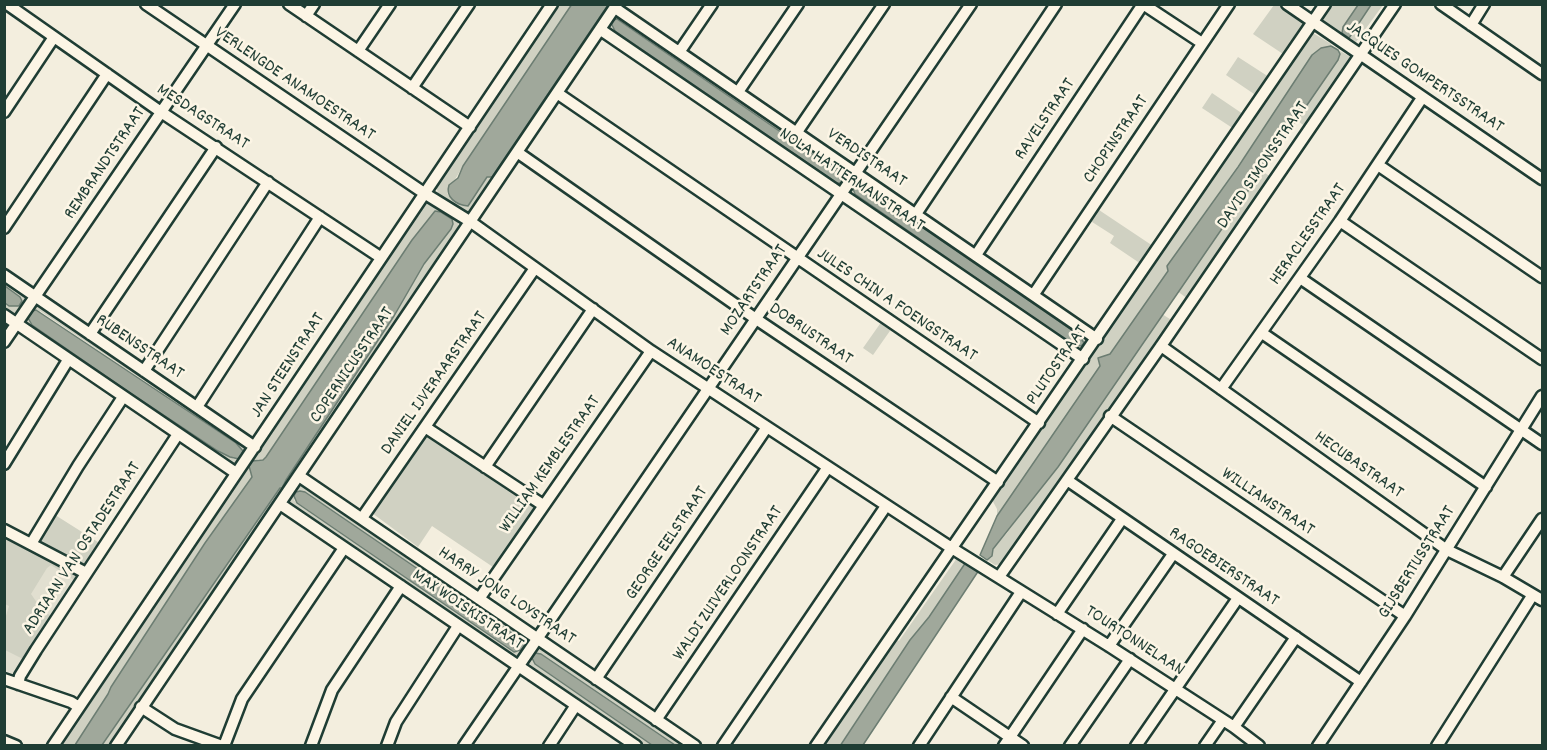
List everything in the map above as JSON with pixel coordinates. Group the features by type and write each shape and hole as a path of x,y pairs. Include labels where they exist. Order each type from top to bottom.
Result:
{"street":[{"name":"MESDAGSTRAAT","path":"7,4 161,112 380,257"},
{"name":"VERLENGDE ANAMOESTRAAT","path":"146,4 424,194"},
{"name":"REMBRANDTSTRAAT","path":"4,342 235,4"},
{"path":"289,4 470,127"},
{"path":"306,16 314,4"},
{"path":"358,51 390,4"},
{"path":"412,88 469,4"},
{"name":"JAN STEENSTRAAT","path":"53,746 552,4"},
{"path":"680,51 712,4"},
{"path":"738,92 798,4"},
{"path":"797,132 884,4"},
{"name":"MOZARTSTRAAT","path":"464,746 842,196 971,4"},
{"path":"916,214 1056,4"},
{"path":"1143,4 1202,43"},
{"name":"RAVELSTRAAT","path":"976,255 1143,4"},
{"name":"CHOPINSTRAAT","path":"1034,294 1229,4"},
{"name":"JACQUES GOMPERTSSTRAAT","path":"1287,4 1542,179"},
{"name":"PLUTOSTRAAT","path":"816,746 950,548 1317,25 1325,4"},
{"name":"DAVID SIMONSSTRAAT","path":"999,577 1161,346 1356,52 1395,4"},
{"path":"1441,4 1542,74"},
{"path":"1471,25 1484,4"},
{"name":"VERDISTRAAT","path":"616,6 1097,339"},
{"name":"COPERNICUSSTRAAT","path":"116,746 616,6"},
{"name":"NOLA HATTERMANSTRAAT","path":"601,30 1083,359"},
{"path":"4,112 54,37"},
{"path":"4,228 107,74"},
{"name":"JULES CHIN A FOENGSTRAAT","path":"557,93 1039,423"},
{"name":"HERACLESSTRAAT","path":"1221,389 1340,221 1422,98"},
{"path":"90,334 216,147"},
{"name":"DOBRUSTRAAT","path":"517,152 756,319 998,482"},
{"path":"1378,165 1542,277"},
{"path":"144,371 268,182"},
{"name":"ANAMOESTRAAT","path":"424,194 471,222 651,351 950,548 989,570"},
{"path":"197,407 320,217"},
{"path":"1340,221 1542,359"},
{"name":"DANIEL IJVERAARSTRAAT","path":"362,518 535,268"},
{"name":"RUBENSSTRAAT","path":"4,275 255,447"},
{"path":"1300,278 1542,444"},
{"path":"485,467 593,309"},
{"path":"4,315 236,473"},
{"path":"1262,333 1486,487"},
{"name":"HECUBASTRAAT","path":"1161,346 1447,550 1537,598"},
{"name":"WILLIAM KEMBLESTRAAT","path":"479,599 651,351"},
{"path":"4,464 68,360"},
{"name":"GIJSBERTUSSTRAAT","path":"1318,746 1405,616 1542,396"},
{"path":"31,544 123,397"},
{"name":"WILLIAMSTRAAT","path":"1110,416 1405,616"},
{"path":"425,427 543,505"},
{"name":"GEORGE EELSTRAAT","path":"596,679 767,428"},
{"name":"ADRIAAN VAN OSTADESTRAAT","path":"18,684 36,650 178,434"},
{"name":"WALDI ZUIVERLOONSTRAAT","path":"656,720 828,467"},
{"name":"HARRY JONG LOYSTRAAT","path":"299,476 695,746"},
{"name":"RAGOEBIERSTRAAT","path":"1067,480 1361,682"},
{"name":"MAX WOISKISTRAAT","path":"280,504 636,746"},
{"path":"723,746 886,506"},
{"path":"1057,614 1122,519"},
{"path":"1503,578 1542,519"},
{"path":"4,530 86,573"},
{"path":"141,707 175,729 223,746 242,699 344,548"},
{"path":"1109,646 1173,555"},
{"name":"TOURTONNELAAN","path":"989,570 1175,688 1259,746"},
{"path":"311,746 332,690 401,586"},
{"path":"919,746 1021,592"},
{"path":"1136,746 1238,598"},
{"path":"1437,746 1537,598"},
{"path":"387,746 396,722 458,626"},
{"path":"1007,741 1083,629"},
{"path":"1234,727 1296,637"},
{"path":"1070,746 1130,659"},
{"path":"4,679 71,702 79,707"},
{"path":"951,698 1007,741 1023,746"},
{"path":"549,746 576,705"},
{"path":"1205,746 1223,720"},
{"path":"4,741 16,746"}],"shaded area":[{"path":"572,4 608,5 492,177 487,177 468,206 459,204 450,197 449,185 458,178 463,166"},
{"path":"556,5 572,5 447,193 459,204 468,206 487,177 492,177 608,5 613,5 473,211 464,211 438,194 436,184"},
{"path":"1274,5 1279,5 1304,20 1306,24 1286,56 1253,34"},
{"path":"1330,5 1358,5 1343,27 1342,33 1324,22 1322,16"},
{"path":"1358,5 1371,5 1349,38 1342,33 1343,27"},
{"path":"1371,5 1383,5 1356,42 1349,38"},
{"path":"613,16 619,16 847,170 849,177 841,188 608,30","holes":["614,20 621,21 842,174 844,179 842,183 837,183 615,31 612,27"]},
{"path":"617,19 843,175 842,183 837,183 615,31 611,23"},
{"path":"1313,33 1331,46 1321,48 1167,266 1168,271 1110,354 1098,358 1101,366 997,516 997,509 991,498"},
{"path":"1331,46 1340,54 1338,60 1058,467 993,549 992,556 987,560 980,555 997,516 1100,366 1098,358 1110,354 1168,271 1167,266 1238,167 1312,55 1321,48"},
{"path":"1338,50 1351,57 1349,64 1305,126 1296,120 1338,60 1340,54"},
{"path":"1238,57 1269,77 1257,96 1226,75"},
{"path":"1212,93 1243,114 1234,129 1202,108"},
{"path":"1261,170 1272,178 1188,299 1177,291"},
{"path":"859,181 1088,339 1089,342 1081,352 851,195 852,188","holes":["859,185 1079,335 1084,343 1081,347 1073,345 853,192"]},
{"path":"856,186 862,186 1079,335 1084,343 1081,346 1073,345 855,194 853,189"},
{"path":"427,202 441,212 438,211 412,240 266,457 263,460 258,459 250,470 252,477 205,543 75,745 56,746 422,205"},
{"path":"1096,208 1153,246 1141,264 1110,243 1114,236 1089,220"},
{"path":"435,211 452,219 451,229 424,264 394,316 282,488 102,745 75,745 205,543 252,477 249,466 252,461 263,460 266,457 412,240"},
{"path":"452,219 458,222 459,229 112,745 102,746 280,488 283,488 285,480 394,316 424,264 451,229"},
{"path":"5,280 26,295 27,299 22,310 11,317 5,312 4,303 9,306 19,306 20,297 5,286"},
{"path":"5,286 20,297 22,301 19,306 9,306 5,303"},
{"path":"38,304 245,444 247,449 237,466 233,466 25,325 24,320 34,305","holes":["40,311 237,443 234,459 130,393 33,325"]},
{"path":"36,310 236,443 243,451 239,459 216,450 32,325 28,318 32,311"},
{"path":"1162,314 1173,321 1001,564 995,565 987,560 992,557 993,549 1007,533 1123,372"},
{"path":"882,321 892,328 873,355 863,348"},
{"path":"426,434 538,506 501,562 498,560 493,567 432,526 418,547 372,513"},
{"path":"301,483 528,638 529,645 519,658 513,658 289,504 289,500","holes":["300,491 305,492 522,640 519,652 514,652 294,500"]},
{"path":"300,491 305,492 522,640 525,645 521,650 514,652 297,503 294,496"},
{"path":"52,513 101,544 86,565 82,566 38,544 38,538"},
{"path":"4,534 78,577 16,679 5,675"},
{"path":"5,534 77,573 78,577 55,615 52,614 74,580 51,565 47,568 31,594 42,610 53,617 25,660 5,650 5,619 9,606 5,604"},
{"path":"957,558 966,562 929,617 910,640 840,745 821,746 893,638 899,641"},
{"path":"966,562 979,570 863,745 840,746 910,640 929,617"},
{"path":"543,648 688,745 675,745 538,653 535,664 652,745 643,745 532,669 529,663 530,656 536,649"},
{"path":"535,653 541,654 675,745 652,745 535,664 532,658"}]}
